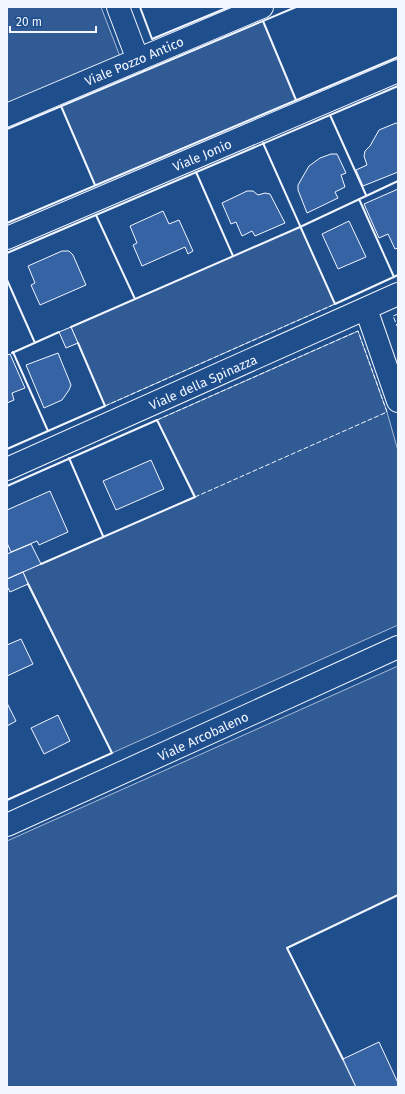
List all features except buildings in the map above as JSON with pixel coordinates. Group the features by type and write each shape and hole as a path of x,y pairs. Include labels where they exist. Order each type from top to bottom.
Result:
{"street":[{"path":"118,7 138,60"},
{"name":"Viale Pozzo Antico","path":"7,115 262,7"},
{"name":"Viale Jonio","path":"7,238 398,71"},
{"name":"Viale della Spinazza","path":"7,469 398,294"},
{"path":"366,309 398,401"},
{"name":"Viale Arcobaleno","path":"7,825 398,647"}],"shaded area":[{"path":"7,7 101,7 121,59 7,106"},
{"path":"263,21 296,100 95,185 61,106"},
{"path":"300,227 335,304 105,406 71,327"},
{"path":"358,331 387,412 398,451 398,625 112,753 23,572 194,497 157,420"},
{"path":"398,666 398,895 287,948 356,1087 7,1087 7,841"}],"fence":[{"path":"105,406 335,304"},
{"path":"398,314 393,316 398,328"},
{"path":"157,420 358,331 387,412 195,497"}],"wall":[{"path":"140,7 152,39 229,7"},
{"path":"7,129 296,7"},
{"path":"263,21 296,100"},
{"path":"7,223 398,57"},
{"path":"7,253 398,86"},
{"path":"61,106 95,185"},
{"path":"330,115 366,195"},
{"path":"263,143 335,304 398,275"},
{"path":"196,172 233,256"},
{"path":"71,327 300,227 398,181"},
{"path":"359,199 394,277"},
{"path":"96,215 135,299"},
{"path":"7,280 35,343"},
{"path":"12,353 59,332"},
{"path":"7,449 105,406 78,343"},
{"path":"13,352 48,431"},
{"path":"7,486 157,420 195,497 41,564"},
{"path":"69,458 103,536"},
{"path":"7,800 112,753 28,584"},
{"path":"343,1059 287,948 398,895"}]}
